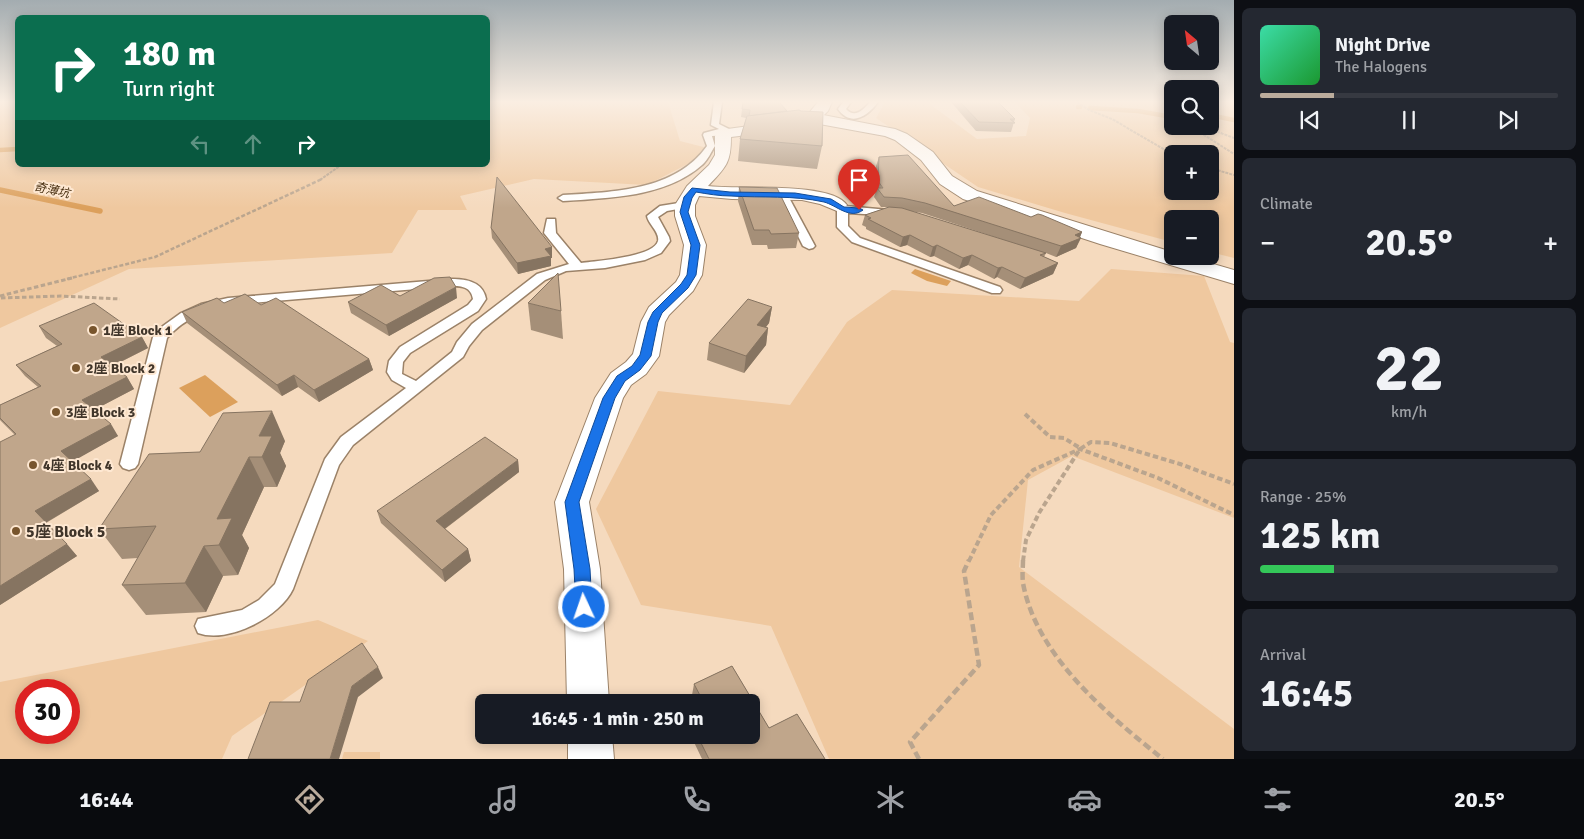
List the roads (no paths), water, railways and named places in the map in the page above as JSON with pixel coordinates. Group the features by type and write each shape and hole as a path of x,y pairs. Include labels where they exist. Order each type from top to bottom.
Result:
{"street":[{"path":"588,694 582,569 572,502 609,398 621,378 636,368 646,356 653,322 658,312 685,286 691,275 695,245 685,216 690,197 716,168 723,155 724,137"},
{"path":"900,137 927,156 941,176 952,184 982,199 1107,240 1234,277"},
{"path":"690,197 730,194 782,194 816,198 840,207"},
{"path":"590,744 591,759"}],"lane":[{"path":"563,198 625,193 676,177 704,159 709,153 712,146 708,137"},
{"path":"782,194 809,246"},
{"path":"206,626 231,624 247,619 261,611 274,600 290,577 331,463 338,452 360,430 417,388 458,354 462,344 477,327 541,277 558,270 619,262 657,251 665,236 654,223 652,216 664,208 690,197"},
{"path":"907,215 840,207 843,227 856,240 996,290"},
{"path":"551,221 550,233 577,266"},
{"path":"129,464 160,337 165,330 183,316 216,304 238,300 446,283 461,283 473,287 478,290 480,299 473,308 405,350 396,360 394,372 397,377 417,388"},
{"path":"600,744 608,759"}],"waterway":[{"path":"0,150 15,149"},
{"name":"奇薄坑","path":"0,190 100,211"}],"place":[{"name":"1座 Block 1","path":"93,330"},
{"name":"2座 Block 2","path":"76,368"},
{"name":"3座 Block 3","path":"56,412"},
{"name":"4座 Block 4","path":"33,465"},
{"name":"5座 Block 5","path":"16,531"}]}
